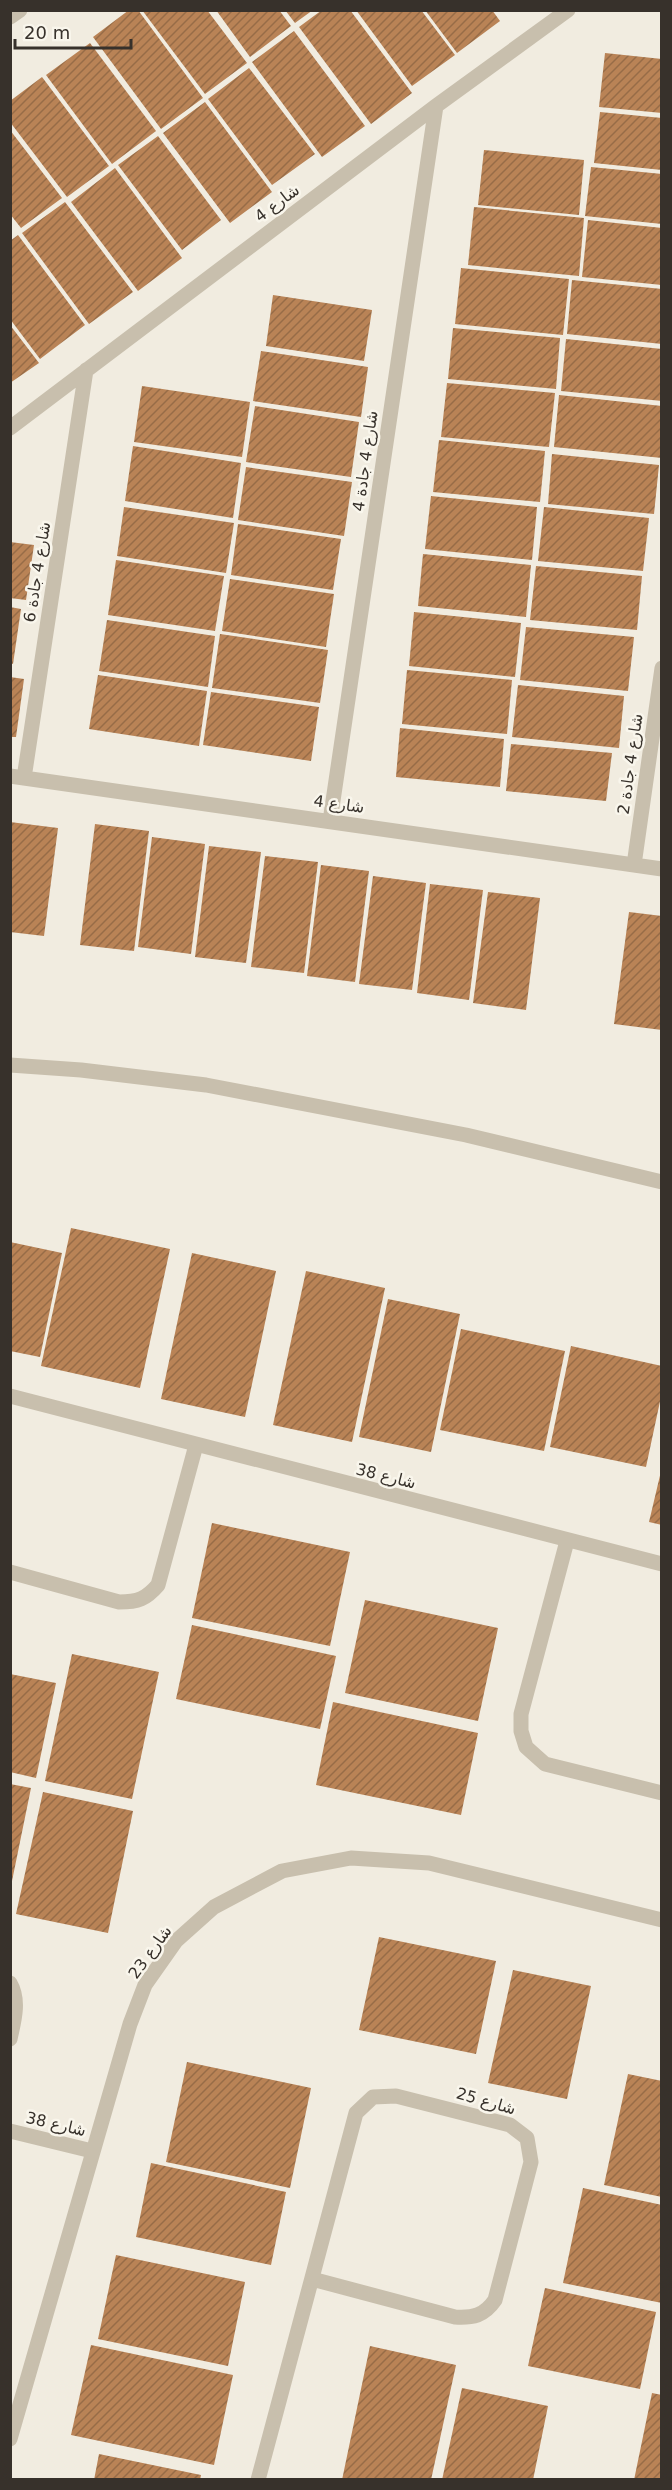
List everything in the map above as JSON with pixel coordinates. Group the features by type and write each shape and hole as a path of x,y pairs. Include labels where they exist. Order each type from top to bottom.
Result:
{"street":[{"path":"10,17 20,10"},
{"name":"شارع 4","path":"10,428 436,106 568,10"},
{"name":"شارع 4 جادة 4","path":"330,821 436,106"},
{"name":"شارع 4 جادة 6","path":"17,777 86,370"},
{"name":"شارع 4 جادة 2","path":"634,865 662,668"},
{"name":"شارع 4","path":"17,777 662,869"},
{"path":"10,1065 81,1070 206,1085 466,1135 662,1182"},
{"name":"شارع 38","path":"10,1396 662,1564"},
{"path":"10,1572 119,1602 136,1602 149,1596 158,1585 196,1445"},
{"path":"567,1541 521,1714 521,1731 526,1747 545,1764 662,1792"},
{"name":"شارع 23","path":"10,2439 15,2404 130,2024 145,1985 176,1941 214,1906 282,1871 351,1858 429,1863 662,1920"},
{"path":"10,1983 14,1990 16,2013 10,2039"},
{"name":"شارع 25","path":"258,2480 356,2113 373,2097 396,2096 510,2125 527,2138 531,2162 495,2300 489,2309 479,2316 454,2317 312,2279"},
{"name":"شارع 38","path":"10,2131 92,2151"}],"building":[{"path":"129,10 138,10 203,98 161,129 93,37"},
{"path":"142,10 207,10 247,63 205,94"},
{"path":"216,10 279,10 291,26 250,57"},
{"path":"285,10 313,10 295,23"},
{"path":"322,10 350,10 412,93 371,124 299,27"},
{"path":"356,10 421,10 455,55 412,86"},
{"path":"425,10 492,10 500,21 457,53"},
{"path":"294,31 365,126 322,157 252,62"},
{"path":"90,43 156,131 112,164 46,75"},
{"path":"605,53 662,59 662,113 599,107"},
{"path":"249,68 315,154 272,185 208,99"},
{"path":"42,77 109,166 67,197 10,122 10,101"},
{"path":"205,102 272,192 230,223 163,133"},
{"path":"600,112 662,118 662,170 594,163"},
{"path":"10,130 62,198 21,228 10,214"},
{"path":"158,136 221,220 182,250 118,165"},
{"path":"484,150 584,160 579,215 478,205"},
{"path":"591,167 662,174 662,224 585,216"},
{"path":"115,168 182,258 138,291 71,202"},
{"path":"65,202 133,292 89,324 22,233"},
{"path":"474,207 584,218 579,276 468,265"},
{"path":"588,220 662,228 662,285 582,277"},
{"path":"18,235 85,325 40,359 10,319 10,241"},
{"path":"461,268 569,279 563,335 455,324"},
{"path":"572,280 662,289 662,344 567,334"},
{"path":"273,295 372,310 364,361 266,346"},
{"path":"10,325 39,363 10,383"},
{"path":"453,328 560,338 556,389 448,379"},
{"path":"566,339 662,349 662,401 561,391"},
{"path":"261,351 368,367 361,417 253,401"},
{"path":"447,383 555,393 549,447 441,437"},
{"path":"142,386 250,402 242,457 134,442"},
{"path":"559,395 662,406 662,458 554,447"},
{"path":"255,406 359,422 351,477 246,462"},
{"path":"439,440 545,451 540,502 433,492"},
{"path":"133,446 241,463 233,518 125,501"},
{"path":"552,454 659,465 654,514 548,504"},
{"path":"246,467 352,482 344,536 238,520"},
{"path":"431,496 537,507 532,560 425,549"},
{"path":"124,507 234,523 226,573 117,556"},
{"path":"544,507 649,518 643,571 538,561"},
{"path":"238,524 341,539 333,590 231,575"},
{"path":"10,542 34,545 26,600 10,598"},
{"path":"423,554 531,565 526,617 418,606"},
{"path":"116,560 224,576 215,631 108,615"},
{"path":"536,566 642,576 637,630 530,620"},
{"path":"230,579 334,594 326,647 222,631"},
{"path":"10,607 21,609 13,664 10,663"},
{"path":"414,612 521,623 515,677 409,666"},
{"path":"107,620 215,636 208,687 99,671"},
{"path":"526,627 634,637 628,691 520,680"},
{"path":"220,634 328,650 320,703 212,688"},
{"path":"407,670 512,680 507,734 402,724"},
{"path":"98,675 207,691 199,746 89,729"},
{"path":"10,677 24,679 16,737 10,737"},
{"path":"518,685 624,696 619,748 512,737"},
{"path":"211,692 319,707 311,761 203,745"},
{"path":"400,728 504,739 500,787 396,777"},
{"path":"511,744 612,753 606,801 506,791"},
{"path":"10,822 58,828 44,936 10,932"},
{"path":"95,824 149,831 134,951 80,945"},
{"path":"152,837 205,844 191,954 138,947"},
{"path":"209,846 261,852 246,963 195,957"},
{"path":"265,856 318,862 304,973 251,967"},
{"path":"321,865 369,871 355,982 307,976"},
{"path":"373,876 426,883 412,990 359,984"},
{"path":"430,884 483,890 469,1000 417,993"},
{"path":"488,892 540,898 526,1010 473,1003"},
{"path":"629,912 662,916 662,1030 614,1024"},
{"path":"71,1228 170,1249 140,1388 41,1366"},
{"path":"10,1242 62,1253 40,1357 10,1351"},
{"path":"192,1253 276,1271 245,1417 161,1399"},
{"path":"306,1271 385,1288 352,1442 273,1425"},
{"path":"388,1299 460,1314 431,1452 359,1437"},
{"path":"461,1329 565,1351 544,1451 440,1430"},
{"path":"571,1346 662,1366 662,1392 646,1467 550,1447"},
{"path":"662,1467 662,1525 649,1522"},
{"path":"212,1523 350,1552 330,1646 192,1618"},
{"path":"365,1600 498,1628 478,1721 345,1693"},
{"path":"192,1625 336,1656 320,1729 176,1699"},
{"path":"72,1654 159,1672 132,1799 45,1781"},
{"path":"10,1674 56,1683 36,1778 10,1772"},
{"path":"333,1702 478,1733 461,1815 316,1785"},
{"path":"10,1784 31,1788 12,1881 10,1881"},
{"path":"43,1792 133,1811 108,1933 16,1914"},
{"path":"379,1937 496,1961 476,2054 359,2030"},
{"path":"513,1970 591,1986 567,2099 488,2083"},
{"path":"187,2062 311,2088 290,2188 166,2162"},
{"path":"628,2074 662,2081 662,2197 604,2185"},
{"path":"151,2163 286,2192 271,2265 136,2237"},
{"path":"583,2188 662,2205 662,2303 563,2283"},
{"path":"116,2255 245,2282 228,2366 98,2339"},
{"path":"545,2288 656,2312 640,2389 528,2366"},
{"path":"91,2345 233,2375 214,2465 71,2435"},
{"path":"370,2346 456,2365 431,2480 342,2480"},
{"path":"462,2388 548,2406 533,2480 442,2480"},
{"path":"652,2393 662,2395 662,2480 634,2480"},
{"path":"99,2454 201,2475 200,2480 94,2480"}]}
